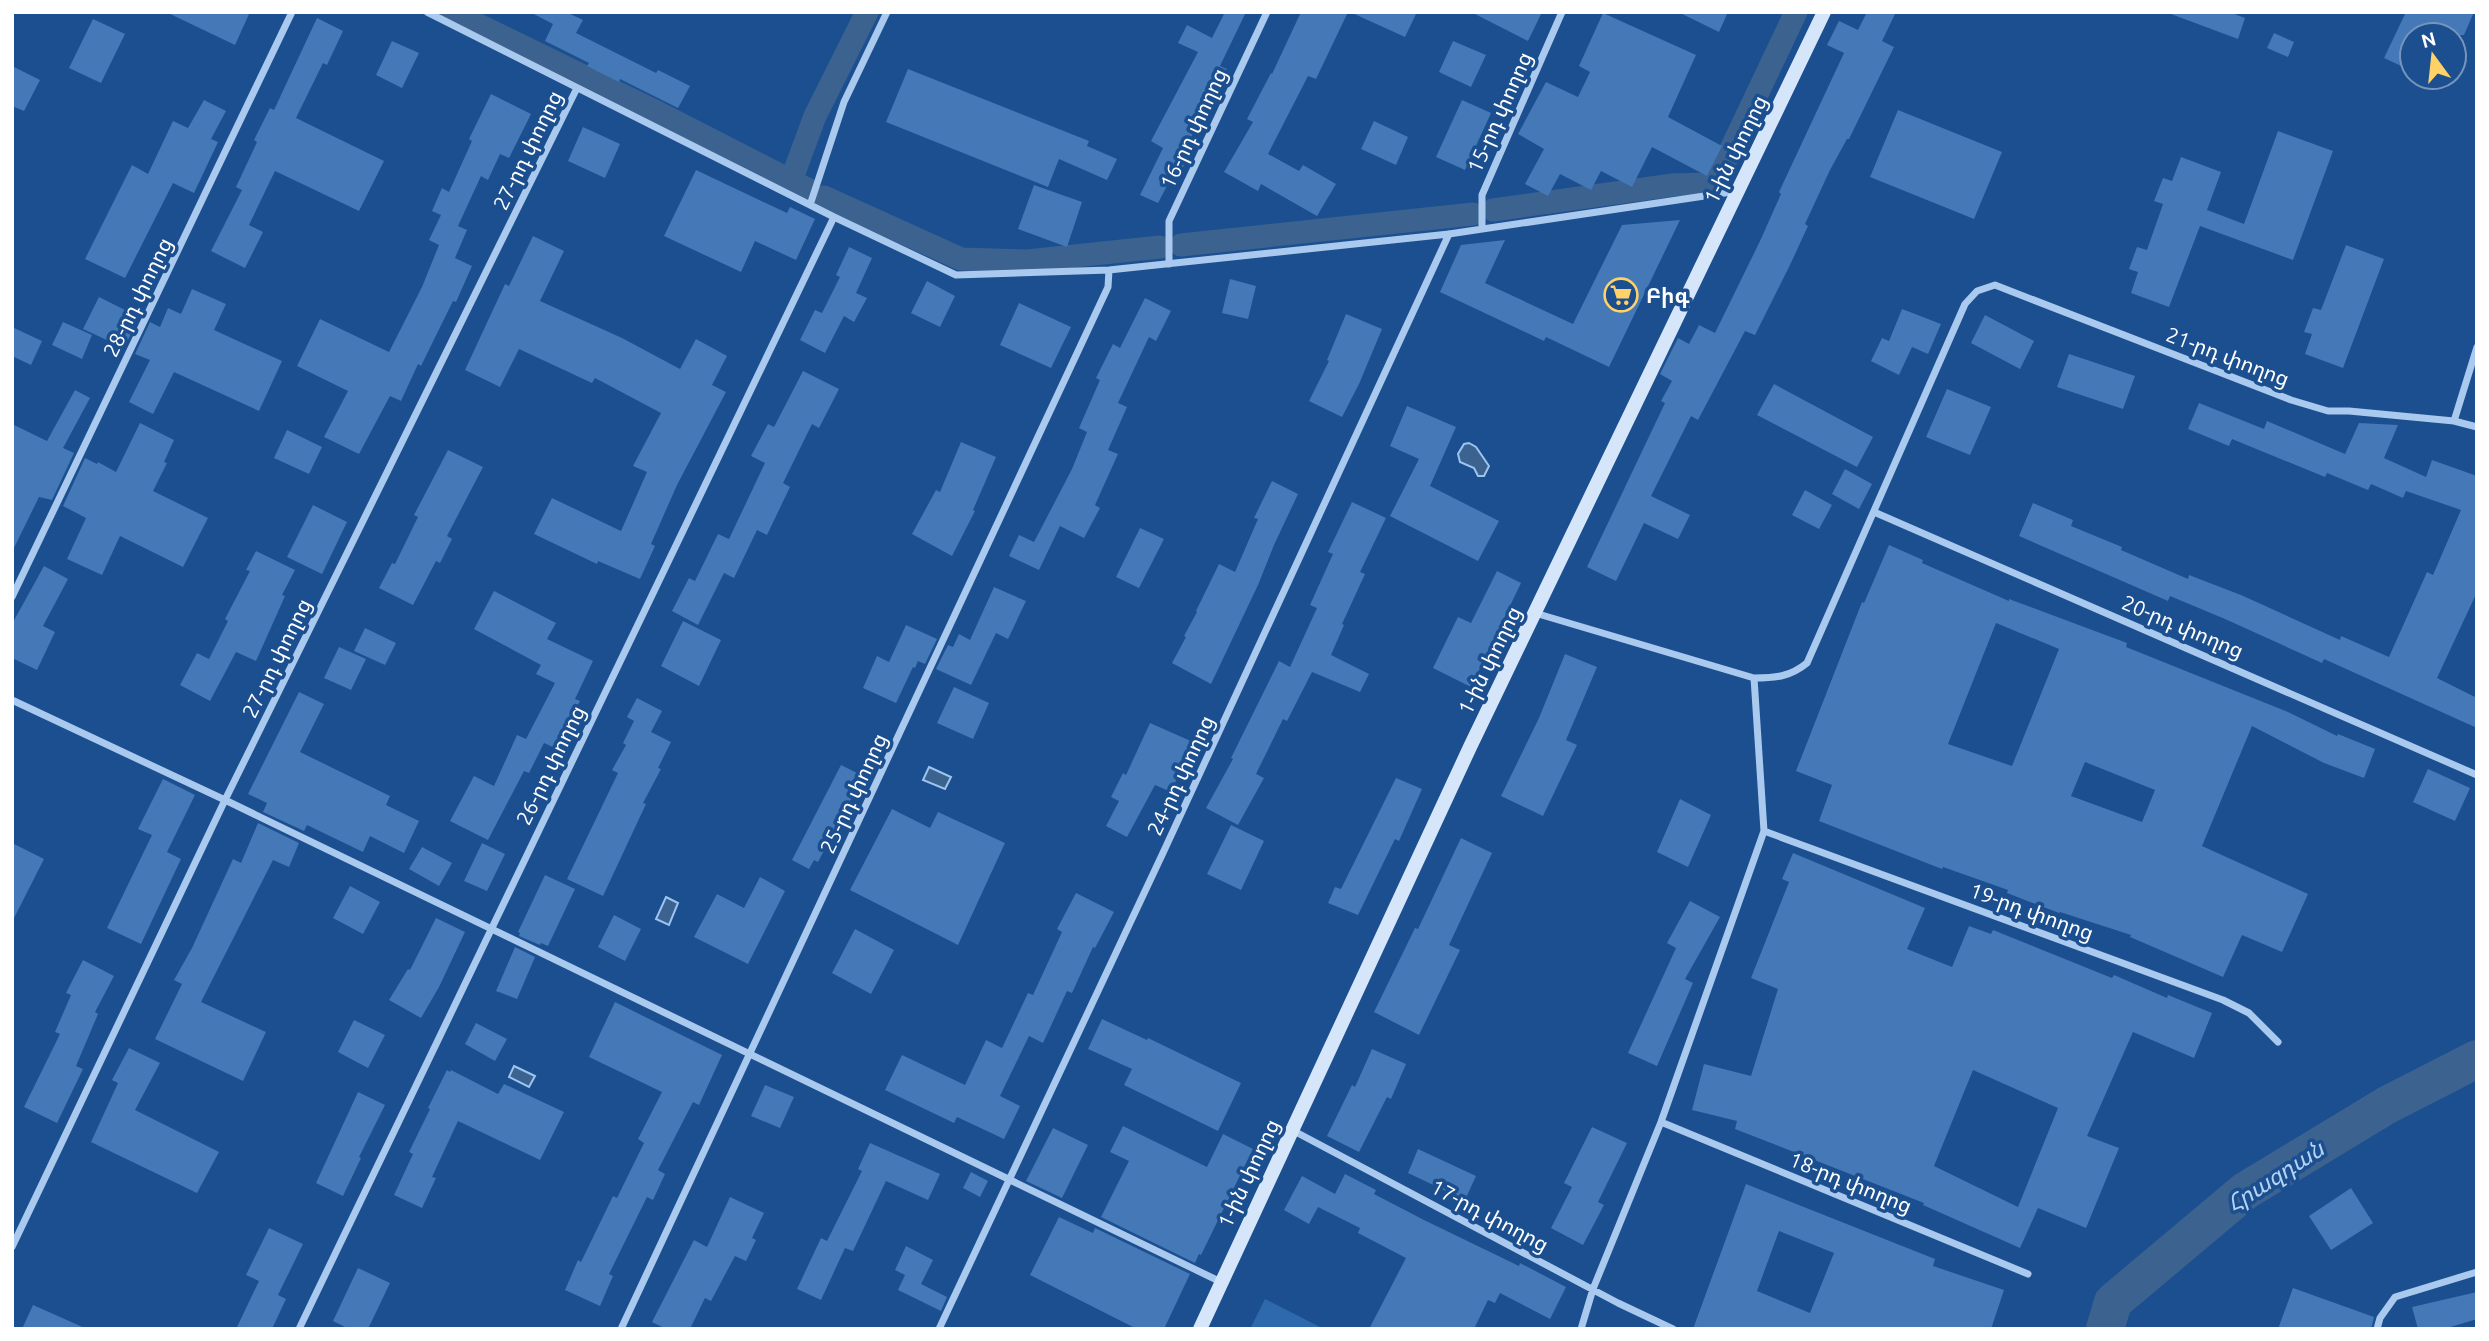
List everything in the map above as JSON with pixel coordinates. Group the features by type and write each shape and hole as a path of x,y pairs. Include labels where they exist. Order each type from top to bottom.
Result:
{"main road":[{"name":"1-ին փողոց","path":"1200,1329 1535,613 1824,12"}],"street":[{"name":"28-րդ փողոց","path":"12,597 292,12"},
{"path":"427,12 834,217 956,275 1109,270 1449,234 1738,191"},
{"path":"810,205 844,102 887,12"},
{"name":"16-րդ փողոց","path":"1169,264 1169,221 1267,12"},
{"name":"15-րդ փողոց","path":"1482,229 1482,195 1562,12"},
{"name":"27-րդ փողոց","path":"12,1247 225,800 578,88"},
{"name":"26-րդ փողոց","path":"299,1329 834,217"},
{"name":"24-րդ փողոց","path":"939,1329 1449,234"},
{"name":"25-րդ փողոց","path":"621,1329 1108,287 1109,270"},
{"name":"21-րդ փողոց","path":"1874,512 1965,304 1977,291 1995,285 2278,395 2328,411 2454,421 2477,427"},
{"path":"2454,421 2477,347"},
{"path":"1535,613 1754,678 1781,677 1795,673 1807,663 1874,512"},
{"name":"20-րդ փողոց","path":"1874,512 2477,775"},
{"path":"1581,1329 1593,1289 1661,1122 1764,831 1754,678"},
{"path":"12,700 225,800 1221,1282"},
{"name":"19-րդ փողոց","path":"1764,831 2223,1000 2249,1013 2278,1042"},
{"name":"18-րդ փողոց","path":"1661,1122 2028,1274"},
{"name":"17-րդ փողոց","path":"1291,1130 1673,1329"},
{"path":"2377,1329 2380,1318 2395,1297 2477,1272"}],"shaded area":[{"path":"1469,443 1476,447 1489,466 1484,476 1478,476 1474,468 1460,462 1458,454 1464,444"},
{"path":"929,767 951,777 945,789 923,780"},
{"path":"666,897 678,903 669,925 656,919"},
{"path":"514,1066 535,1076 529,1087 509,1077"},
{"path":"1265,1299 1324,1329 1250,1329"}],"building":[{"path":"166,12 250,12 235,45"},
{"path":"530,12 566,12 583,20 576,33 656,73 658,70 690,86 678,108 587,66 589,63 545,41 553,24"},
{"path":"1225,12 1246,12 1220,66 1227,69 1178,162 1184,165 1174,187 1168,184 1158,203 1140,195 1163,148 1151,141 1198,52 1178,43 1187,25 1212,38"},
{"path":"1301,12 1348,12 1316,79 1308,76 1268,154 1299,171 1303,165 1336,184 1317,216 1261,184 1258,191 1224,172 1253,122 1247,119"},
{"path":"1350,12 1417,12 1405,37"},
{"path":"1471,12 1542,12 1528,41"},
{"path":"1678,12 1728,12 1719,32"},
{"path":"1867,12 1896,12 1882,41 1894,47 1849,139 1830,170 1805,224 1808,226 1755,335 1745,331 1698,420 1691,416 1651,496 1690,515 1678,539 1644,523 1616,581 1587,567 1665,403 1661,401 1672,381 1660,374 1678,338 1689,344 1699,325 1715,333 1760,241 1781,194 1779,192 1844,53 1827,45 1839,21 1858,30"},
{"path":"2171,12 2229,12 2245,18 2238,39"},
{"path":"2406,12 2474,12 2468,26 2468,21 2402,21"},
{"path":"1603,13 1696,55 1668,117 1722,146 1707,176 1652,147 1632,187 1601,171 1591,190 1560,174 1548,196 1525,184 1544,149 1518,134 1546,82 1578,97 1590,72 1579,66"},
{"path":"317,18 343,31 327,65 323,63 296,118 384,161 359,211 275,171 249,225 263,232 245,268 211,251 242,190 236,187 257,142 254,140 270,108 274,110"},
{"path":"93,19 125,34 101,83 69,68"},
{"path":"2398,29 2398,64 2384,58"},
{"path":"2274,33 2294,42 2288,57 2267,48"},
{"path":"392,41 419,53 402,88 376,75"},
{"path":"1453,41 1486,55 1471,87 1439,72"},
{"path":"12,66 40,80 24,111 12,106"},
{"path":"908,69 1089,141 1087,146 1117,159 1107,180 1059,159 1048,187 886,122"},
{"path":"491,94 531,114 509,158 500,154 488,180 481,176 458,226 467,230 455,258 472,266 456,302 453,301 421,366 418,364 401,401 390,396 359,454 324,437 348,391 297,366 320,319 389,352 422,287 439,245 429,240 441,215 432,211 442,188 449,192 472,141 469,139"},
{"path":"204,100 226,111 211,139 218,142 194,193 173,183 125,278 85,259 132,165 148,174 173,121 188,128"},
{"path":"1462,100 1491,113 1465,170 1436,157"},
{"path":"1898,110 2002,152 1974,219 1870,177"},
{"path":"1374,121 1408,137 1396,165 1361,149"},
{"path":"583,127 620,144 605,178 568,161"},
{"path":"2278,131 2333,151 2293,260 2200,226 2169,307 2131,293 2138,272 2129,269 2137,247 2147,250 2163,204 2154,201 2163,178 2172,181 2181,157 2221,172 2207,210 2244,224"},
{"path":"696,170 787,213 790,207 815,219 796,260 755,241 741,272 664,236"},
{"path":"1034,185 1082,202 1067,247 1018,229"},
{"path":"1680,220 1609,367 1546,337 1544,341 1440,292 1461,245 1505,240 1485,283 1573,324 1622,225"},
{"path":"533,236 564,251 540,301 622,338 680,369 696,339 727,356 712,385 726,392 677,485 651,544 655,546 640,579 598,561 597,564 534,534 552,498 621,531 647,472 633,466 661,413 595,378 592,383 519,349 500,387 465,370 505,284 509,286"},
{"path":"2346,245 2384,259 2343,368 2305,354 2312,334 2304,332 2313,308 2321,310"},
{"path":"849,247 872,258 856,293 867,298 854,322 844,316 825,353 800,340 815,310 822,313 840,277 836,275"},
{"path":"1230,279 1256,286 1248,319 1222,313"},
{"path":"927,281 955,296 940,327 911,313"},
{"path":"192,289 226,304 214,330 282,361 259,411 174,372 153,414 129,402 150,360 135,354 150,322 160,327 168,308 181,314"},
{"path":"99,297 139,317 124,348 83,329"},
{"path":"1145,298 1171,311 1156,341 1149,337 1118,403 1127,407 1108,450 1118,454 1095,505 1100,508 1084,538 1060,526 1039,570 1009,556 1019,535 1034,542 1072,469 1087,432 1079,428 1100,380 1096,378 1113,344 1120,348"},
{"path":"1019,303 1071,327 1051,368 1000,345"},
{"path":"1902,309 1941,324 1928,354 1912,347 1899,375 1871,361 1882,338 1889,341"},
{"path":"1346,314 1382,329 1342,417 1309,401 1329,361 1327,360"},
{"path":"1985,315 2034,341 2020,369 1971,343"},
{"path":"63,322 92,335 82,359 52,345"},
{"path":"12,327 42,341 31,365 12,356"},
{"path":"2069,354 2135,376 2123,409 2057,387"},
{"path":"803,371 839,389 819,428 812,424 783,483 790,487 767,535 757,530 734,578 724,573 698,625 672,611 689,578 695,581 718,534 729,539 765,463 751,456 768,424 774,427"},
{"path":"1774,384 1873,437 1857,467 1757,415"},
{"path":"1947,389 1991,407 1970,455 1926,437"},
{"path":"75,390 90,398 63,448 74,453 52,500 39,497 12,552 12,424 47,441"},
{"path":"2199,403 2264,429 2267,421 2345,454 2359,423 2398,425 2384,458 2426,477 2432,460 2477,476 2477,592 2437,678 2477,698 2477,728 2324,659 2322,663 2170,596 2168,601 2019,536 2033,503 2073,520 2071,526 2188,579 2189,575 2241,595 2340,640 2341,636 2389,657 2427,572 2433,575 2461,510 2406,491 2403,498 2371,484 2368,490 2327,473 2325,477 2232,439 2229,446 2188,429"},
{"path":"1407,406 1456,427 1430,486 1499,521 1478,561 1390,516 1419,459 1390,446"},
{"path":"140,423 174,440 164,462 167,463 153,491 208,518 183,567 120,536 102,575 67,559 86,518 63,506 85,458 116,472"},
{"path":"287,430 322,447 309,474 274,458"},
{"path":"961,442 996,457 973,510 975,511 952,556 912,534 936,490 940,492"},
{"path":"448,450 483,467 447,536 452,539 440,563 436,561 413,605 379,588 392,563 395,564 418,517 414,515"},
{"path":"1845,469 1872,484 1859,509 1832,494"},
{"path":"1272,481 1298,494 1211,684 1172,663 1219,564 1235,572 1258,519 1254,518"},
{"path":"1805,490 1832,505 1819,529 1792,515"},
{"path":"1352,502 1386,518 1360,572 1365,574 1331,655 1369,674 1360,692 1312,672 1287,721 1283,719 1256,774 1264,778 1238,825 1206,808 1233,759 1231,758 1279,661 1290,667 1317,608 1310,605 1333,554 1328,552"},
{"path":"313,505 347,522 322,574 287,557"},
{"path":"1140,528 1164,539 1139,588 1116,577"},
{"path":"1889,545 1923,560 1922,563 2009,601 2127,643 2126,647 2288,712 2337,736 2338,734 2375,749 2364,778 2324,763 2252,726 2202,846 2308,894 2282,952 2242,935 2223,977 2130,937 2131,935 2059,913 2007,893 2008,890 1943,867 1942,869 1819,821 1832,785 1796,771 1862,602 1864,603","holes":["1996,623 2059,649 2012,766 1948,744","2085,762 2155,790 2142,822 2071,796"]},
{"path":"256,551 295,570 282,595 285,596 256,661 236,652 210,701 180,685 197,653 209,659 228,621 225,619 250,571 246,570"},
{"path":"44,566 68,579 43,626 55,632 37,670 12,658 12,624"},
{"path":"1497,571 1521,583 1471,687 1433,668 1458,617 1471,623"},
{"path":"994,587 1026,601 1008,639 996,633 971,685 936,669 948,645 953,647 959,634 970,640"},
{"path":"494,591 556,623 547,639 593,661 575,699 580,701 555,748 544,743 529,773 524,771 488,840 450,821 474,776 494,786 517,735 526,739 555,683 536,674 541,665 474,629"},
{"path":"683,621 721,640 699,686 661,666"},
{"path":"906,625 937,639 925,664 918,661 915,668 913,667 896,703 863,688 877,656 889,662"},
{"path":"365,628 396,643 385,665 354,651"},
{"path":"339,647 366,659 351,690 324,678"},
{"path":"1565,654 1597,667 1566,740 1577,745 1543,816 1501,796 1539,718"},
{"path":"954,687 989,703 973,739 937,723"},
{"path":"299,692 324,704 300,752 390,796 386,805 419,821 404,853 370,836 363,852 307,825 304,831 263,812 267,803 248,794"},
{"path":"637,698 662,711 651,732 671,742 658,768 661,769 643,803 646,804 603,896 567,879 618,773 612,770 626,745 623,743 634,721 627,717"},
{"path":"1150,723 1193,742 1171,792 1155,785 1127,837 1106,826 1119,801 1111,797 1123,773 1126,775"},
{"path":"841,765 863,776 818,862 814,860 809,869 792,860"},
{"path":"2428,769 2470,788 2455,821 2413,802"},
{"path":"1396,778 1422,789 1399,841 1395,839 1358,915 1328,903 1335,887 1341,889"},
{"path":"163,779 195,795 167,852 181,859 141,944 107,928 152,835 138,829"},
{"path":"1680,799 1711,815 1688,867 1657,852"},
{"path":"892,809 930,828 938,812 1005,843 958,945 850,890"},
{"path":"258,823 299,843 289,867 273,860 201,1002 266,1032 243,1081 155,1039 182,984 174,980 192,948 233,859 241,863"},
{"path":"1231,825 1264,841 1241,890 1207,874"},
{"path":"1461,838 1492,853 1449,945 1460,950 1419,1035 1374,1012 1415,928 1418,929"},
{"path":"12,843 44,859 12,922"},
{"path":"482,843 505,854 487,891 464,881"},
{"path":"422,847 452,863 439,886 409,869"},
{"path":"1793,853 1925,908 1907,949 1952,967 1969,926 1991,934 1993,930 2112,978 2114,975 2167,998 2168,995 2212,1013 2194,1058 2133,1032 2087,1136 2119,1148 2086,1228 2038,1208 2020,1248 1923,1205 1924,1203 1735,1129 1737,1121 1692,1110 1704,1064 1751,1076 1778,989 1751,978 1789,882 1782,879","holes":["1973,1070 2058,1108 2018,1207 1934,1166"]},
{"path":"545,875 575,889 548,946 519,936 518,932"},
{"path":"760,877 785,891 748,964 694,937 717,894 744,908"},
{"path":"350,886 380,902 363,934 333,918"},
{"path":"1076,893 1114,912 1095,948 1093,947 1072,993 1067,991 1043,1043 1029,1036 1000,1096 1020,1106 1004,1139 957,1117 954,1123 885,1090 902,1055 965,1085 986,1040 1002,1048 1028,993 1033,995 1062,932 1057,929"},
{"path":"1690,901 1720,917 1685,979 1693,983 1657,1066 1628,1053 1676,948 1667,943"},
{"path":"614,915 641,929 625,961 598,947"},
{"path":"436,918 465,932 421,1018 389,1000 408,969 410,970"},
{"path":"855,929 894,950 871,994 832,973"},
{"path":"515,947 535,957 517,999 496,991"},
{"path":"83,960 114,976 95,1012 98,1014 76,1066 83,1069 57,1123 24,1107 60,1034 55,1032 71,995 66,993"},
{"path":"615,1002 722,1055 699,1105 693,1102 658,1170 665,1174 653,1200 647,1197 609,1274 613,1276 600,1306 565,1290 578,1260 581,1262 613,1196 617,1198 644,1143 638,1139 662,1092 589,1057"},
{"path":"1102,1019 1241,1083 1218,1131 1124,1085 1132,1069 1088,1049"},
{"path":"354,1020 385,1035 368,1068 338,1052"},
{"path":"476,1023 507,1039 495,1061 465,1044"},
{"path":"129,1048 160,1063 135,1110 219,1152 197,1193 91,1142 118,1083 112,1080"},
{"path":"1372,1049 1406,1064 1391,1099 1387,1097 1359,1152 1327,1136 1352,1085 1355,1087"},
{"path":"447,1070 498,1094 504,1084 564,1112 540,1160 458,1121 432,1177 436,1178 422,1208 394,1195 413,1154 409,1152"},
{"path":"765,1085 794,1097 780,1128 751,1116"},
{"path":"358,1092 385,1105 343,1196 316,1183"},
{"path":"1123,1126 1207,1167 1223,1134 1253,1149 1195,1263 1101,1217 1129,1161 1110,1152"},
{"path":"1592,1127 1627,1143 1598,1202 1604,1205 1583,1245 1551,1228 1572,1187 1564,1183"},
{"path":"1053,1128 1088,1145 1062,1198 1026,1181"},
{"path":"870,1143 940,1174 928,1200 886,1181 853,1251 845,1248 821,1300 797,1289 821,1238 827,1241 862,1171 858,1169"},
{"path":"1418,1149 1476,1176 1465,1200 1408,1173"},
{"path":"971,1172 988,1181 980,1197 963,1188"},
{"path":"1345,1174 1376,1190 1374,1194 1424,1220 1566,1287 1550,1319 1500,1293 1495,1303 1488,1300 1474,1329 1369,1329 1406,1258 1358,1233 1360,1228 1318,1207 1309,1224 1284,1210 1302,1176 1335,1194"},
{"path":"1746,1184 1935,1259 1933,1266 2004,1290 1991,1329 1693,1329","holes":["1779,1231 1834,1253 1810,1313 1757,1291"]},
{"path":"2351,1188 2373,1223 2331,1250 2309,1216"},
{"path":"730,1197 764,1213 752,1238 756,1240 746,1261 735,1256 711,1301 705,1298 690,1329 666,1329 652,1322 694,1240 707,1247"},
{"path":"1059,1217 1093,1233 1095,1228 1190,1274 1164,1329 1137,1329 1030,1275"},
{"path":"269,1228 303,1244 278,1295 286,1299 272,1329 236,1329 259,1281 246,1275"},
{"path":"906,1246 933,1260 921,1284 947,1297 941,1311 898,1290 905,1275 895,1270"},
{"path":"358,1268 390,1283 368,1329 349,1329 333,1321"},
{"path":"2293,1288 2374,1317 2371,1329 2278,1329"},
{"path":"2477,1292 2477,1319 2444,1329 2418,1329 2412,1307"},
{"path":"33,1305 87,1329 22,1329"}],"waterway":[{"path":"452,12 809,190"},
{"path":"791,181 815,116 867,12"},
{"path":"1493,210 1673,185 1708,184 1722,168 1796,12"},
{"path":"824,197 961,259 1027,261 1160,247"},
{"path":"1181,245 1473,214"},
{"name":"Հրազդան","path":"2105,1329 2113,1302 2245,1191 2387,1105 2477,1059"}],"place":[{"name":"Բիգ","path":"1621,295"}]}
